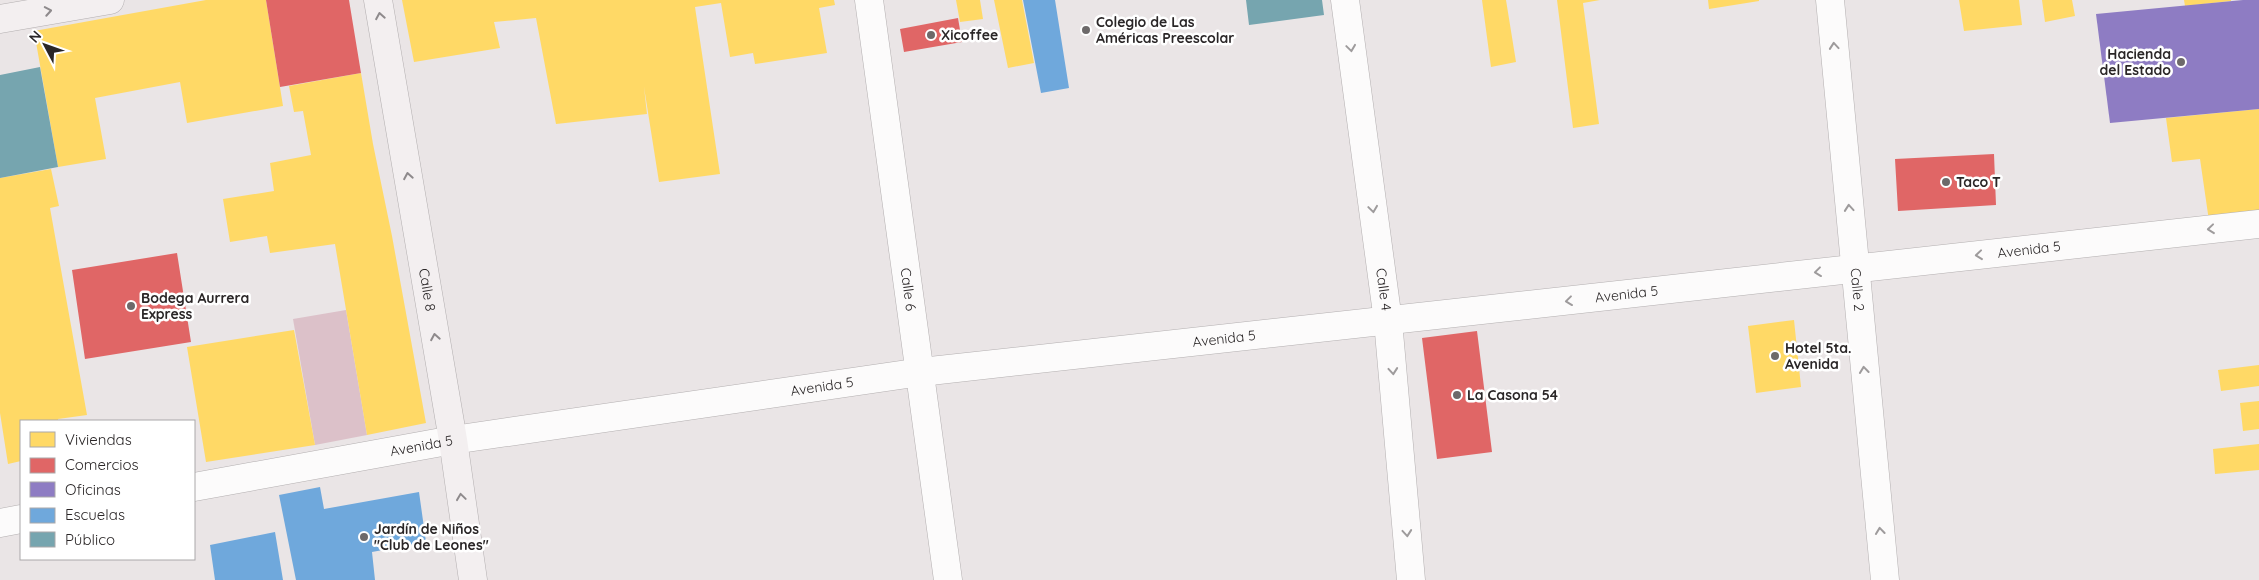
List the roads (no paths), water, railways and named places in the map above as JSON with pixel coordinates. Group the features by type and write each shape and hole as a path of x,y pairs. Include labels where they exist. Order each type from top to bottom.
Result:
{"main road":[{"path":"0,19 110,0"},
{"name":"Calle 8","path":"378,0 453,440 473,580"}],"street":[{"name":"Calle 6","path":"869,0 948,580"},
{"name":"Calle 4","path":"1345,0 1388,321 1411,580"},
{"name":"Calle 2","path":"1830,0 1885,580"},
{"name":"Avenida 5","path":"195,487 453,440 921,372 2259,224"},
{"path":"0,523 20,519"}],"place":[{"name":"Colegio de Las Américas Preescolar","path":"1086,30"},
{"name":"Xicoffee","path":"931,35"},
{"name":"Hacienda del Estado","path":"2181,62"},
{"name":"Taco T","path":"1946,182"},
{"name":"Bodega Aurrera Express","path":"131,306"},
{"name":"Hotel 5ta. Avenida","path":"1775,356"},
{"name":"La Casona 54","path":"1457,395"},
{"name":"Jardín de Niños \"Club de Leones\"","path":"364,537"}]}
